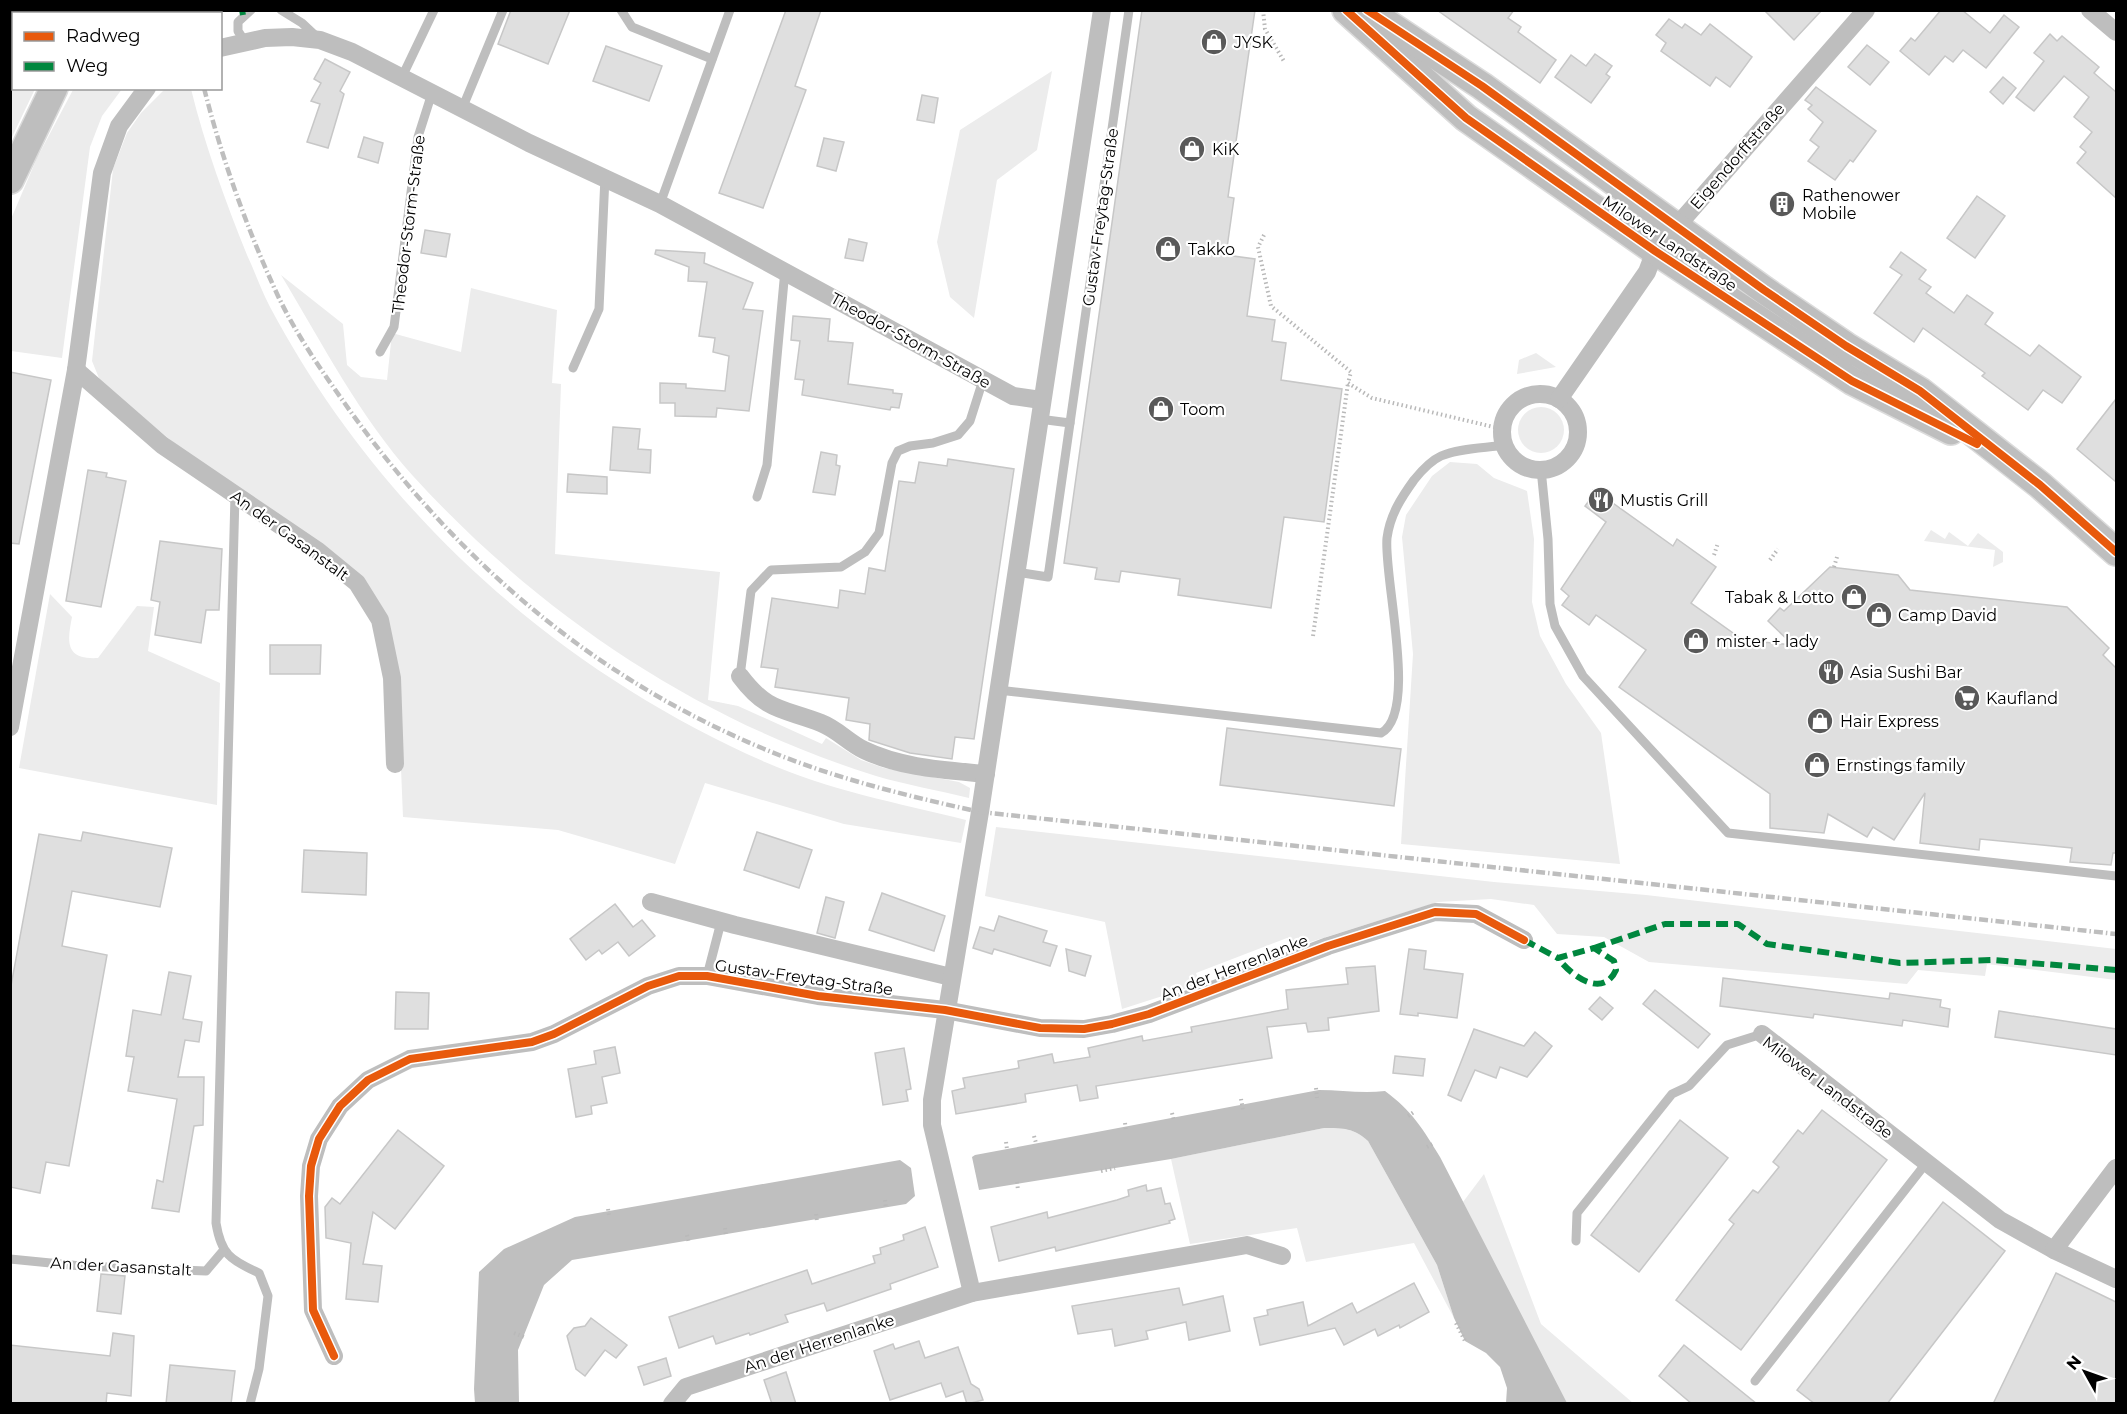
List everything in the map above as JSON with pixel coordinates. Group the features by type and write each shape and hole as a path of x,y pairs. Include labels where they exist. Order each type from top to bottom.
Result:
{"main road":[{"name":"Milower Landstraße","path":"1346,10 1466,118 1655,251 1852,381 2006,459"},
{"name":"Milower Landstraße","path":"1367,10 1482,86 1819,327 1920,391 2085,523 2116,552"},
{"path":"10,180 53,90"}],"street":[{"name":"Gustav-Freytag-Straße","path":"334,1356 313,1310 309,1196 311,1166 319,1139 346,1100 368,1080 410,1059 532,1042 554,1034 664,980 680,976 707,976 818,996 945,1010 986,774 1101,10"},
{"name":"Eigendorffstraße","path":"1559,399 1647,272 1655,251 1866,10"},
{"path":"2090,10 2116,32"},
{"name":"Theodor-Storm-Straße","path":"222,48 265,38 320,40 352,52 529,143 660,204 1013,396 1041,400"},
{"path":"10,727 76,370 102,173 119,126 146,90"},
{"name":"An der Gasanstalt","path":"76,370 162,445 318,552 357,583 380,620 392,678 395,764"},
{"path":"1542,394 1559,399 1572,411 1578,437 1567,458 1555,466 1541,469 1519,463 1503,437 1511,407 1525,397 1542,394"},
{"path":"740,676 756,697 783,711 824,724 861,749 885,760 986,774"},
{"name":"Gustav-Freytag-Straße","path":"651,902 721,922 951,977"},
{"name":"An der Herrenlanke","path":"945,1010 1040,1028 1084,1029 1112,1024 1149,1014 1338,942 1435,912 1476,914 1524,940"},
{"path":"945,1010 932,1100 932,1125 972,1293"},
{"name":"Milower Landstraße","path":"1762,1034 2000,1220 2054,1250 2116,1279"},
{"path":"2054,1250 2116,1168"},
{"name":"An der Herrenlanke","path":"672,1404 686,1387 972,1293 1247,1245 1282,1256"}],"lane":[{"path":"245,42 238,31 238,22 251,10"},
{"path":"281,10 302,23 320,40"},
{"path":"402,77 434,10"},
{"path":"462,109 503,10"},
{"path":"621,10 632,27 712,59"},
{"path":"660,204 730,10"},
{"name":"Gustav-Freytag-Straße","path":"1016,572 1048,576 1129,10"},
{"name":"Theodor-Storm-Straße","path":"380,352 394,327 418,137 432,93"},
{"path":"573,368 599,309 605,177"},
{"path":"757,497 767,465 785,270"},
{"path":"740,676 751,591 771,570 841,567 866,552 879,533 892,463 898,451 958,435 970,421 983,380"},
{"path":"1039,418 1070,423"},
{"path":"998,690 1381,733 1388,729 1393,720 1398,688 1387,540 1397,505 1425,466 1443,455 1503,437"},
{"path":"1541,469 1550,604 1554,626 1583,676 1728,833 2116,876"},
{"path":"235,495 216,1223 223,1251 239,1264 259,1272 268,1296 259,1369 250,1404"},
{"path":"707,976 721,922"},
{"name":"Milower Landstraße","path":"1575,1241 1577,1213 1671,1094 1689,1086 1727,1045 1762,1034"},
{"path":"1755,1381 1927,1162"},
{"name":"An der Gasanstalt","path":"10,1259 81,1266 206,1271 223,1251"}],"path":[{"path":"1263,10 1264,30 1285,63"},
{"path":"1264,235 1258,247 1271,306 1351,372 1313,636"},
{"path":"1348,383 1372,398 1503,437"},
{"path":"1714,555 1718,543"},
{"path":"1770,560 1778,549"},
{"path":"1834,567 1837,557"},
{"path":"1316,1088 1317,1098"},
{"path":"1241,1099 1243,1110"},
{"path":"1408,1116 1414,1112"},
{"path":"1172,1113 1174,1121"},
{"path":"1125,1123 1126,1130"},
{"path":"1034,1136 1036,1143"},
{"path":"1006,1142 1007,1149"},
{"path":"1427,1147 1434,1143"},
{"path":"1101,1171 1115,1168"},
{"path":"1017,1182 1018,1190"},
{"path":"885,1200 886,1209"},
{"path":"608,1209 609,1215"},
{"path":"816,1214 817,1221"},
{"path":"724,1228 726,1237"},
{"path":"687,1235 689,1244"},
{"path":"1456,1323 1465,1341"},
{"path":"514,1333 524,1336"}],"shaded area":[{"path":"1052,71 1037,150 997,180 974,318 950,297 937,242 960,130"},
{"path":"12,72 12,90 35,90 11,139 10,77"},
{"path":"73,90 121,90 102,116 90,147 62,358 11,351 11,219 37,158"},
{"path":"164,90 191,90 216,173 247,255 270,307 314,381 364,451 419,516 479,576 544,631 614,680 687,724 789,772 864,795 966,820 961,843 844,824 705,783 675,864 558,830 403,817 397,670 388,618 101,383 92,361 113,169 127,133 141,113"},
{"path":"281,275 343,324 347,365 361,377 387,380 392,333 461,352 471,288 557,310 552,383 561,384 555,554 720,572 708,700 738,706 822,744 826,738 861,760 884,768 959,782 970,788 969,798 876,776 810,753 746,725 684,693 625,657 568,617 513,573 413,476 376,429 342,379"},
{"path":"1536,353 1556,367 1517,374 1519,360"},
{"path":"1541,407 1557,414 1564,430 1557,446 1541,453 1525,446 1518,430 1525,414"},
{"path":"1450,462 1477,464 1494,478 1527,491 1534,539 1532,602 1540,636 1566,684 1601,733 1620,864 1401,844 1413,654 1402,537 1406,515 1432,476"},
{"path":"1931,530 1945,539 1949,532 1968,546 1978,533 2003,552 2003,562 1993,567 1995,550 1924,541"},
{"path":"50,594 72,617 69,641 71,648 79,656 98,658 137,606 154,607 148,651 220,683 217,805 19,768"},
{"path":"996,827 1494,882 1646,895 2116,949 2116,980 1987,964 1985,976 1918,970 1907,984 1649,962 1604,937 1557,934 1534,905 1491,899 1438,902 1291,948 1287,938 1196,973 1200,984 1122,1009 1105,922 985,896"},
{"path":"1319,1090 1385,1091 1416,1121 1440,1157 1567,1403 1506,1403 1507,1388 1500,1367 1486,1353 1465,1341 1454,1318 1437,1265 1368,1141 1353,1131 1324,1128 1171,1159 979,1190 972,1157 975,1155"},
{"path":"1324,1128 1348,1130 1358,1133 1368,1141 1437,1265 1454,1318 1414,1243 1306,1262 1297,1228 1190,1244 1171,1159"},
{"path":"900,1160 911,1168 915,1196 906,1204 572,1260 544,1285 518,1350 519,1403 475,1403 479,1272 504,1249 575,1217"},
{"path":"1484,1174 1541,1324 1633,1403 1564,1403 1463,1202"}],"building":[{"path":"511,10 570,10 548,64 498,44"},
{"path":"786,10 821,10 795,86 806,90 763,208 719,193"},
{"path":"1142,10 1255,10 1228,197 1234,198 1226,255 1255,259 1247,316 1275,320 1272,341 1286,343 1281,380 1342,389 1324,522 1284,517 1271,608 1178,595 1180,579 1121,571 1119,582 1095,579 1097,568 1064,563"},
{"path":"1437,10 1514,10 1508,18 1521,27 1518,32 1556,60 1540,83"},
{"path":"1764,10 1822,10 1794,40"},
{"path":"1941,10 1962,10 1990,33 2004,15 2019,27 1986,68 1963,50 1953,62 1945,56 1929,75 1900,51 1911,38 1915,41"},
{"path":"1669,19 1682,28 1685,24 1701,35 1710,24 1752,57 1730,87 1716,77 1710,86 1661,51 1666,43 1656,35"},
{"path":"2050,34 2057,41 2062,36 2099,67 2094,73 2116,92 2116,198 2077,163 2086,152 2080,147 2092,132 2074,117 2089,97 2064,76 2034,111 2016,97 2044,61 2034,53"},
{"path":"1867,45 1889,62 1870,85 1848,67"},
{"path":"606,46 662,66 649,101 593,81"},
{"path":"1595,54 1612,66 1606,74 1610,77 1591,103 1555,77 1571,55 1586,66"},
{"path":"325,59 350,72 340,91 344,94 328,148 307,142 320,104 311,101 321,83 314,79"},
{"path":"2003,77 2016,88 2003,104 1990,92"},
{"path":"1816,87 1876,131 1853,162 1850,160 1835,180 1808,161 1819,147 1810,140 1823,122 1808,109 1812,105 1805,100"},
{"path":"922,95 938,98 934,123 917,120"},
{"path":"364,137 383,143 378,163 358,157"},
{"path":"824,138 844,142 836,171 817,166"},
{"path":"1977,196 2005,216 1975,258 1947,238"},
{"path":"425,230 450,234 446,257 421,253"},
{"path":"849,239 867,243 863,261 845,258"},
{"path":"656,250 705,253 704,263 753,283 743,309 763,311 749,411 717,408 716,417 675,416 675,403 660,403 660,383 686,384 686,388 725,391 729,356 713,352 715,338 699,336 707,282 688,281 689,267 655,254"},
{"path":"1901,252 1926,270 1919,279 1931,287 1926,293 1954,313 1967,295 1993,313 1985,324 2030,356 2039,345 2081,377 2062,403 2043,390 2028,410 1982,376 1985,373 1923,328 1914,342 1874,313 1902,275 1890,267"},
{"path":"793,316 830,319 828,341 853,343 848,384 893,390 893,393 902,394 899,408 891,407 890,410 802,395 804,380 795,379 800,341 791,340"},
{"path":"10,372 51,380 19,544 10,543"},
{"path":"2116,399 2116,482 2077,449"},
{"path":"613,427 640,429 638,449 651,450 650,473 610,470"},
{"path":"821,452 837,455 836,465 840,466 835,495 813,492"},
{"path":"948,459 1014,469 974,739 955,737 952,759 910,753 869,740 870,724 846,720 849,698 775,687 778,669 761,667 772,598 838,608 840,590 865,594 869,568 885,571 899,481 915,483 919,462 947,466"},
{"path":"88,470 107,473 106,477 126,481 101,607 66,601"},
{"path":"568,474 607,477 607,494 567,492"},
{"path":"1596,491 1673,546 1677,539 1716,567 1691,603 1743,640 1793,645 1768,621 1780,608 1784,611 1830,567 1898,575 1910,590 2067,607 2109,648 2103,655 2116,668 2116,853 2113,853 2111,865 2070,862 2072,848 1980,839 1979,850 1920,843 1925,793 1894,840 1873,827 1867,837 1828,814 1824,833 1770,828 1770,794 1619,687 1646,650 1596,615 1589,625 1562,605 1569,596 1561,589 1606,522 1585,506"},
{"path":"160,541 222,549 219,610 206,610 201,643 155,635 160,602 151,600"},
{"path":"270,645 321,645 320,674 270,674"},
{"path":"1227,728 1401,749 1394,806 1220,785"},
{"path":"83,832 172,848 160,907 72,891 62,946 107,955 69,1166 46,1162 40,1193 10,1187 10,991 39,834 81,841"},
{"path":"757,832 812,850 799,888 744,870"},
{"path":"304,850 367,853 366,895 302,892"},
{"path":"882,893 945,916 934,951 869,930"},
{"path":"826,897 844,902 835,938 817,933"},
{"path":"615,904 633,927 642,920 655,936 629,956 618,942 602,954 599,950 586,960 570,939"},
{"path":"999,916 1047,931 1043,942 1057,946 1050,966 994,949 992,954 973,948 980,927 994,931"},
{"path":"1066,949 1091,956 1085,976 1069,971"},
{"path":"1409,949 1426,951 1424,969 1463,974 1457,1018 1418,1013 1418,1016 1400,1014"},
{"path":"1375,966 1379,1011 1328,1018 1329,1030 1308,1032 1306,1023 1267,1027 1272,1058 1096,1086 1098,1098 1080,1101 1077,1085 1025,1094 1026,1102 956,1114 952,1091 965,1088 963,1078 1019,1068 1018,1061 1052,1054 1054,1063 1090,1057 1088,1048 1142,1036 1143,1041 1192,1032 1191,1027 1288,1009 1286,990 1348,984 1346,968"},
{"path":"169,972 191,976 183,1019 202,1022 199,1042 185,1040 178,1077 204,1077 203,1125 194,1126 179,1212 152,1208 157,1180 163,1182 177,1099 128,1091 134,1057 126,1056 133,1010 161,1015"},
{"path":"1723,978 1889,999 1890,993 1941,1000 1940,1007 1950,1009 1948,1027 1903,1020 1902,1026 1814,1014 1813,1018 1720,1006"},
{"path":"1655,990 1710,1034 1698,1048 1643,1004"},
{"path":"396,992 429,993 428,1029 395,1029"},
{"path":"1600,997 1613,1008 1602,1020 1589,1009"},
{"path":"1999,1011 2116,1029 2116,1055 1995,1037"},
{"path":"1474,1029 1524,1046 1535,1032 1552,1046 1527,1077 1500,1067 1496,1078 1475,1070 1461,1101 1448,1095"},
{"path":"615,1047 620,1073 602,1077 607,1103 591,1106 592,1114 576,1117 568,1069 596,1064 594,1051"},
{"path":"904,1048 911,1089 906,1090 908,1101 883,1105 875,1053"},
{"path":"1395,1056 1425,1059 1423,1076 1393,1073"},
{"path":"1822,1110 1887,1160 1741,1350 1676,1300 1734,1224 1729,1220 1753,1190 1758,1193 1779,1167 1773,1162 1798,1130 1803,1134"},
{"path":"1680,1120 1728,1158 1639,1272 1591,1235"},
{"path":"398,1130 444,1166 395,1229 373,1212 363,1264 382,1266 378,1302 346,1299 351,1243 326,1238 325,1207 332,1198 340,1204"},
{"path":"1146,1185 1147,1191 1161,1188 1165,1204 1170,1203 1175,1219 1169,1221 1170,1223 1056,1251 1055,1247 999,1261 991,1227 1047,1212 1048,1218 1117,1200 1129,1196 1128,1190"},
{"path":"1943,1202 2005,1251 1887,1404 1815,1404 1797,1390"},
{"path":"925,1227 938,1267 890,1284 891,1289 827,1311 824,1303 785,1315 788,1322 750,1335 749,1333 716,1344 713,1336 679,1348 669,1317 807,1270 812,1284 875,1263 873,1256 881,1254 880,1248 904,1240 903,1235"},
{"path":"2056,1273 2116,1302 2116,1404 1993,1404"},
{"path":"101,1274 125,1276 121,1314 97,1311"},
{"path":"1414,1283 1429,1312 1400,1328 1399,1325 1378,1336 1375,1329 1344,1345 1335,1328 1260,1345 1254,1318 1268,1315 1267,1310 1303,1302 1308,1326 1352,1303 1357,1313"},
{"path":"1179,1288 1183,1305 1223,1296 1230,1331 1189,1340 1186,1322 1146,1331 1148,1339 1115,1346 1112,1329 1078,1334 1072,1306"},
{"path":"591,1318 627,1345 616,1358 605,1350 585,1376 576,1369 567,1336 574,1328 585,1326"},
{"path":"113,1333 134,1336 131,1396 107,1393 106,1404 10,1404 10,1345 110,1356"},
{"path":"919,1341 925,1358 958,1347 971,1384 979,1389 983,1400 967,1404 963,1391 946,1397 941,1383 890,1400 874,1351 893,1344 895,1349"},
{"path":"1684,1345 1757,1404 1692,1404 1659,1376"},
{"path":"666,1358 671,1376 644,1385 638,1367"},
{"path":"170,1365 235,1371 231,1404 166,1404"},
{"path":"786,1372 796,1404 772,1404 764,1380"}],"railway":[{"path":"10,42 12,38"},
{"path":"205,90 236,194 278,296 294,327 323,372 395,470 487,569 537,613 590,653 646,690 706,722 769,751 847,778 980,812 2116,934"}],"marked path":[{"path":"242,10 243,15"},
{"path":"1594,948 1665,924 1738,924 1767,944 1900,963 1994,960 2116,970"},
{"path":"1524,940 1558,958 1594,948 1614,961 1616,970 1610,979 1595,984 1571,972 1558,958"}],"cycle path":[{"path":"1346,10 1466,118 1655,251 1852,381 1977,444"},
{"path":"1367,10 1482,86 1764,290 1846,346 1920,391 2040,485 2116,552"},
{"path":"334,1356 313,1310 309,1196 311,1166 319,1139 340,1106 368,1080 410,1059 532,1042 554,1034 648,986 679,976 707,976 818,996 945,1010 1040,1028 1084,1029 1149,1014 1328,946 1435,912 1476,914 1524,940"}],"place":[{"name":"JYSK","path":"1214,42"},
{"name":"KiK","path":"1192,149"},
{"name":"Rathenower Mobile","path":"1782,204"},
{"name":"Takko","path":"1168,249"},
{"name":"Toom","path":"1161,409"},
{"name":"Mustis Grill","path":"1601,500"},
{"name":"Tabak & Lotto","path":"1854,597"},
{"name":"Camp David","path":"1879,615"},
{"name":"mister + lady","path":"1696,641"},
{"name":"Asia Sushi Bar","path":"1831,672"},
{"name":"Kaufland","path":"1967,698"},
{"name":"Hair Express","path":"1820,721"},
{"name":"Ernstings family","path":"1817,765"}]}
